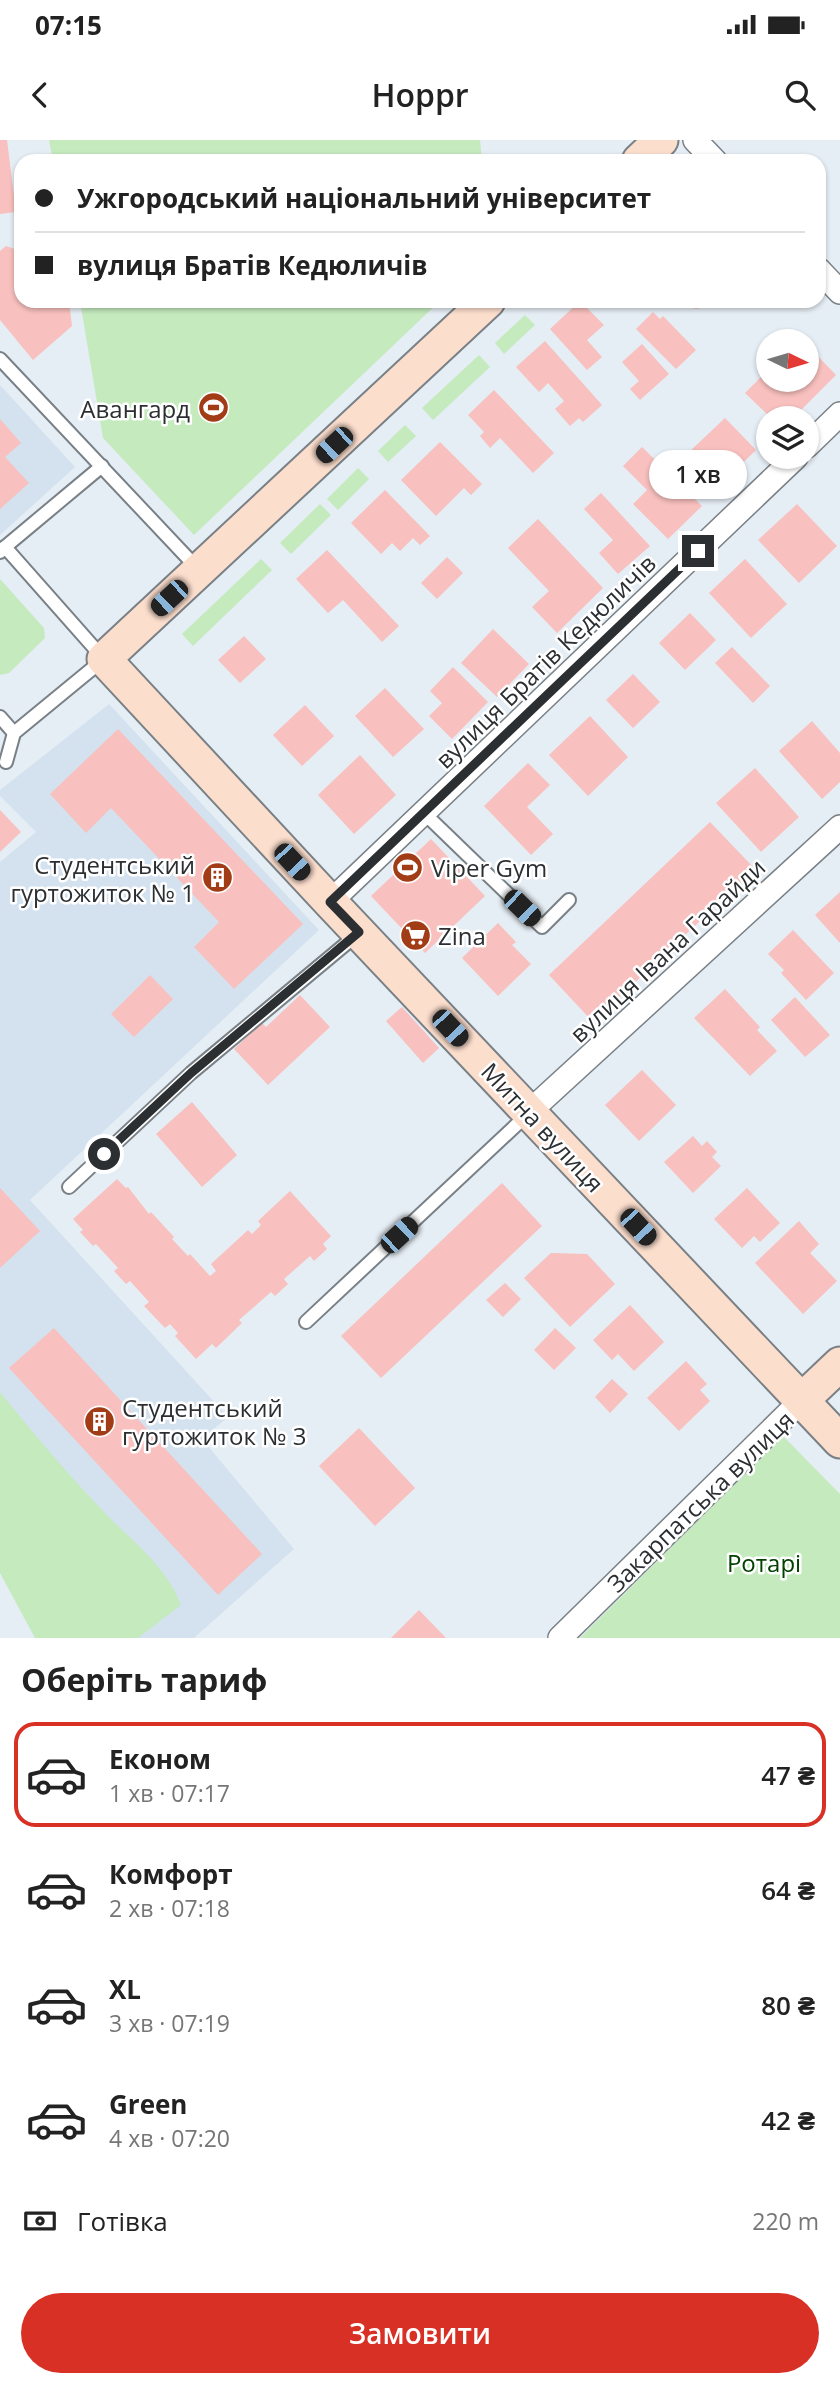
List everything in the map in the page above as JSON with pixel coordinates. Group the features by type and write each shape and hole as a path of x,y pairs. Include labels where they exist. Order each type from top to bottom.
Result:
{"street":[{"path":"646,154 661,140"},
{"path":"695,140 708,154"},
{"path":"826,277 840,292"},
{"path":"104,659 481,308"},
{"path":"819,434 840,414"},
{"name":"вулиця Братів Кедюличів","path":"330,902 783,469"},
{"name":"Митна вулиця","path":"104,659 840,1441"},
{"name":"вулиця Івана Гарайди","path":"529,1112 840,827"},
{"name":"Закарпатська вулиця","path":"560,1638 840,1364"}],"lane":[{"path":"0,359 199,571"},
{"path":"6,762 13,733 104,659 3,550 102,466"},
{"path":"0,717 13,733"},
{"path":"424,813 542,927 569,900"},
{"path":"69,1187 191,1073 359,932"},
{"path":"306,1322 529,1112"}],"shaded area":[{"path":"0,385 75,467 0,535"},
{"path":"109,704 319,930 30,1200 228,1417 202,1439 294,1549 194,1638 87,1638 0,1512 0,862 36,832 0,796 0,790"}],"green space":[{"path":"49,140 480,140 481,154 52,154"},
{"name":"Авангард","path":"81,308 433,308 194,535 103,438"},
{"path":"525,315 535,325 504,354 495,343"},
{"path":"479,355 490,367 433,420 422,408"},
{"path":"405,425 416,436 388,462 378,451"},
{"path":"358,468 369,479 338,510 327,499"},
{"path":"320,504 331,515 291,554 280,543"},
{"path":"261,559 272,570 193,646 182,634"},
{"path":"0,579 44,628 45,638 9,673 0,675"},
{"path":"0,1392 79,1485 158,1567 175,1591 181,1605 138,1638 35,1638 0,1573"},
{"name":"Ротарі","path":"783,1436 840,1494 840,1638 580,1638"}],"building":[{"path":"0,140 7,140 14,212 0,214"},
{"path":"6,246 14,249 14,308 70,308 72,326 33,360 0,320 0,251"},
{"path":"572,308 587,308 604,325 587,340 602,357 587,370 550,329"},
{"path":"653,312 660,319 663,316 696,350 676,369 636,329"},
{"path":"545,341 602,405 583,422 579,418 570,426 555,409 564,401 548,383 539,392 516,367"},
{"path":"642,344 669,374 640,400 630,389 639,381 622,362"},
{"path":"819,357 836,375 819,392"},
{"path":"756,382 756,392 819,392 805,406 759,406 745,393"},
{"path":"494,390 554,453 533,473 500,438 490,448 480,436 484,432 468,415"},
{"path":"725,418 756,450 718,487 687,454"},
{"path":"0,419 21,443 5,457 29,483 0,509"},
{"path":"440,442 482,484 471,495 464,488 436,516 401,480"},
{"path":"642,447 702,506 668,539 633,504 647,490 623,466"},
{"path":"385,490 430,536 420,545 413,538 400,551 392,543 381,554 351,523"},
{"path":"601,493 650,546 618,574 599,553 613,540 584,509"},
{"path":"797,504 837,546 799,583 758,540"},
{"path":"538,519 603,588 557,633 532,607 549,591 508,548"},
{"path":"327,550 399,626 382,642 343,600 328,613 296,579"},
{"path":"447,557 463,573 437,599 421,583"},
{"path":"745,559 787,604 751,638 709,593"},
{"path":"690,613 716,640 685,670 659,643"},
{"path":"493,629 529,664 497,697 461,663"},
{"path":"244,636 266,659 240,683 218,660"},
{"path":"732,647 770,686 753,703 715,663"},
{"path":"453,667 488,702 452,739 429,716 442,703 430,691"},
{"path":"633,674 660,702 633,728 606,700"},
{"path":"385,688 424,729 393,757 355,716"},
{"path":"305,705 334,736 302,766 273,735"},
{"path":"590,716 628,757 588,796 549,755"},
{"path":"812,721 840,753 840,782 822,799 779,751"},
{"name":"Студентський гуртожиток № 1","path":"118,729 303,924 234,989 194,947 219,922 111,808 86,833 50,794"},
{"path":"360,755 396,795 354,834 318,795"},
{"path":"528,763 550,785 527,807 553,834 531,855 484,806"},
{"path":"755,768 799,817 761,852 716,803"},
{"path":"0,810 21,832 0,852"},
{"path":"710,822 755,869 593,1022 549,975"},
{"path":"431,839 485,896 425,953 371,896"},
{"path":"840,892 840,943 815,915"},
{"path":"498,923 516,942 512,945 531,964 498,996 462,958"},
{"path":"793,930 834,973 806,1000 781,973 784,970 768,954"},
{"path":"150,975 173,999 134,1037 111,1014"},
{"path":"725,989 760,1027 757,1030 777,1051 750,1076 694,1018"},
{"path":"300,995 330,1027 268,1085 234,1049 262,1023 266,1027"},
{"path":"795,997 830,1035 805,1057 771,1020"},
{"path":"402,1007 439,1048 423,1063 386,1021"},
{"path":"642,1070 676,1105 639,1141 605,1105"},
{"path":"192,1102 237,1155 202,1187 156,1134"},
{"path":"693,1136 702,1146 707,1141 717,1152 712,1157 721,1166 693,1193 664,1162"},
{"path":"117,1179 128,1187 149,1214 151,1212 174,1237 172,1239 210,1276 216,1271 211,1264 248,1230 252,1234 261,1225 258,1221 290,1191 331,1236 323,1244 327,1249 314,1261 310,1256 284,1279 288,1284 275,1296 271,1292 239,1320 242,1323 216,1348 212,1344 196,1359 175,1336 178,1333 170,1324 165,1328 144,1306 149,1302 130,1281 126,1284 114,1271 118,1268 96,1244 93,1246 80,1232 83,1230 73,1219"},
{"path":"502,1183 542,1226 381,1378 341,1336"},
{"path":"0,1188 40,1231 0,1268"},
{"path":"747,1188 780,1223 760,1242 754,1236 742,1248 714,1219"},
{"path":"799,1221 819,1244 810,1253 837,1281 803,1314 755,1263"},
{"path":"551,1253 587,1254 615,1284 570,1327 524,1278"},
{"path":"505,1283 521,1299 503,1317 486,1300"},
{"path":"630,1305 664,1342 634,1371 618,1354 612,1360 593,1340"},
{"name":"Студентський гуртожиток № 3","path":"54,1328 262,1554 218,1595 9,1368"},
{"path":"555,1328 576,1348 554,1370 534,1350"},
{"path":"686,1361 707,1384 700,1390 710,1401 679,1431 647,1398"},
{"path":"612,1379 628,1394 610,1413 595,1397"},
{"path":"359,1428 415,1488 375,1526 319,1466"},
{"path":"419,1610 446,1638 391,1638"}],"place":[{"name":"Авангард","path":"213,408"},
{"name":"Viper Gym","path":"408,867"},
{"name":"Студентський гуртожиток № 1","path":"218,878"},
{"name":"Zina","path":"415,935"},
{"name":"Студентський гуртожиток № 3","path":"99,1421"}],"route":[{"path":"104,1154 172,1089 359,932 330,902 698,551"}]}
